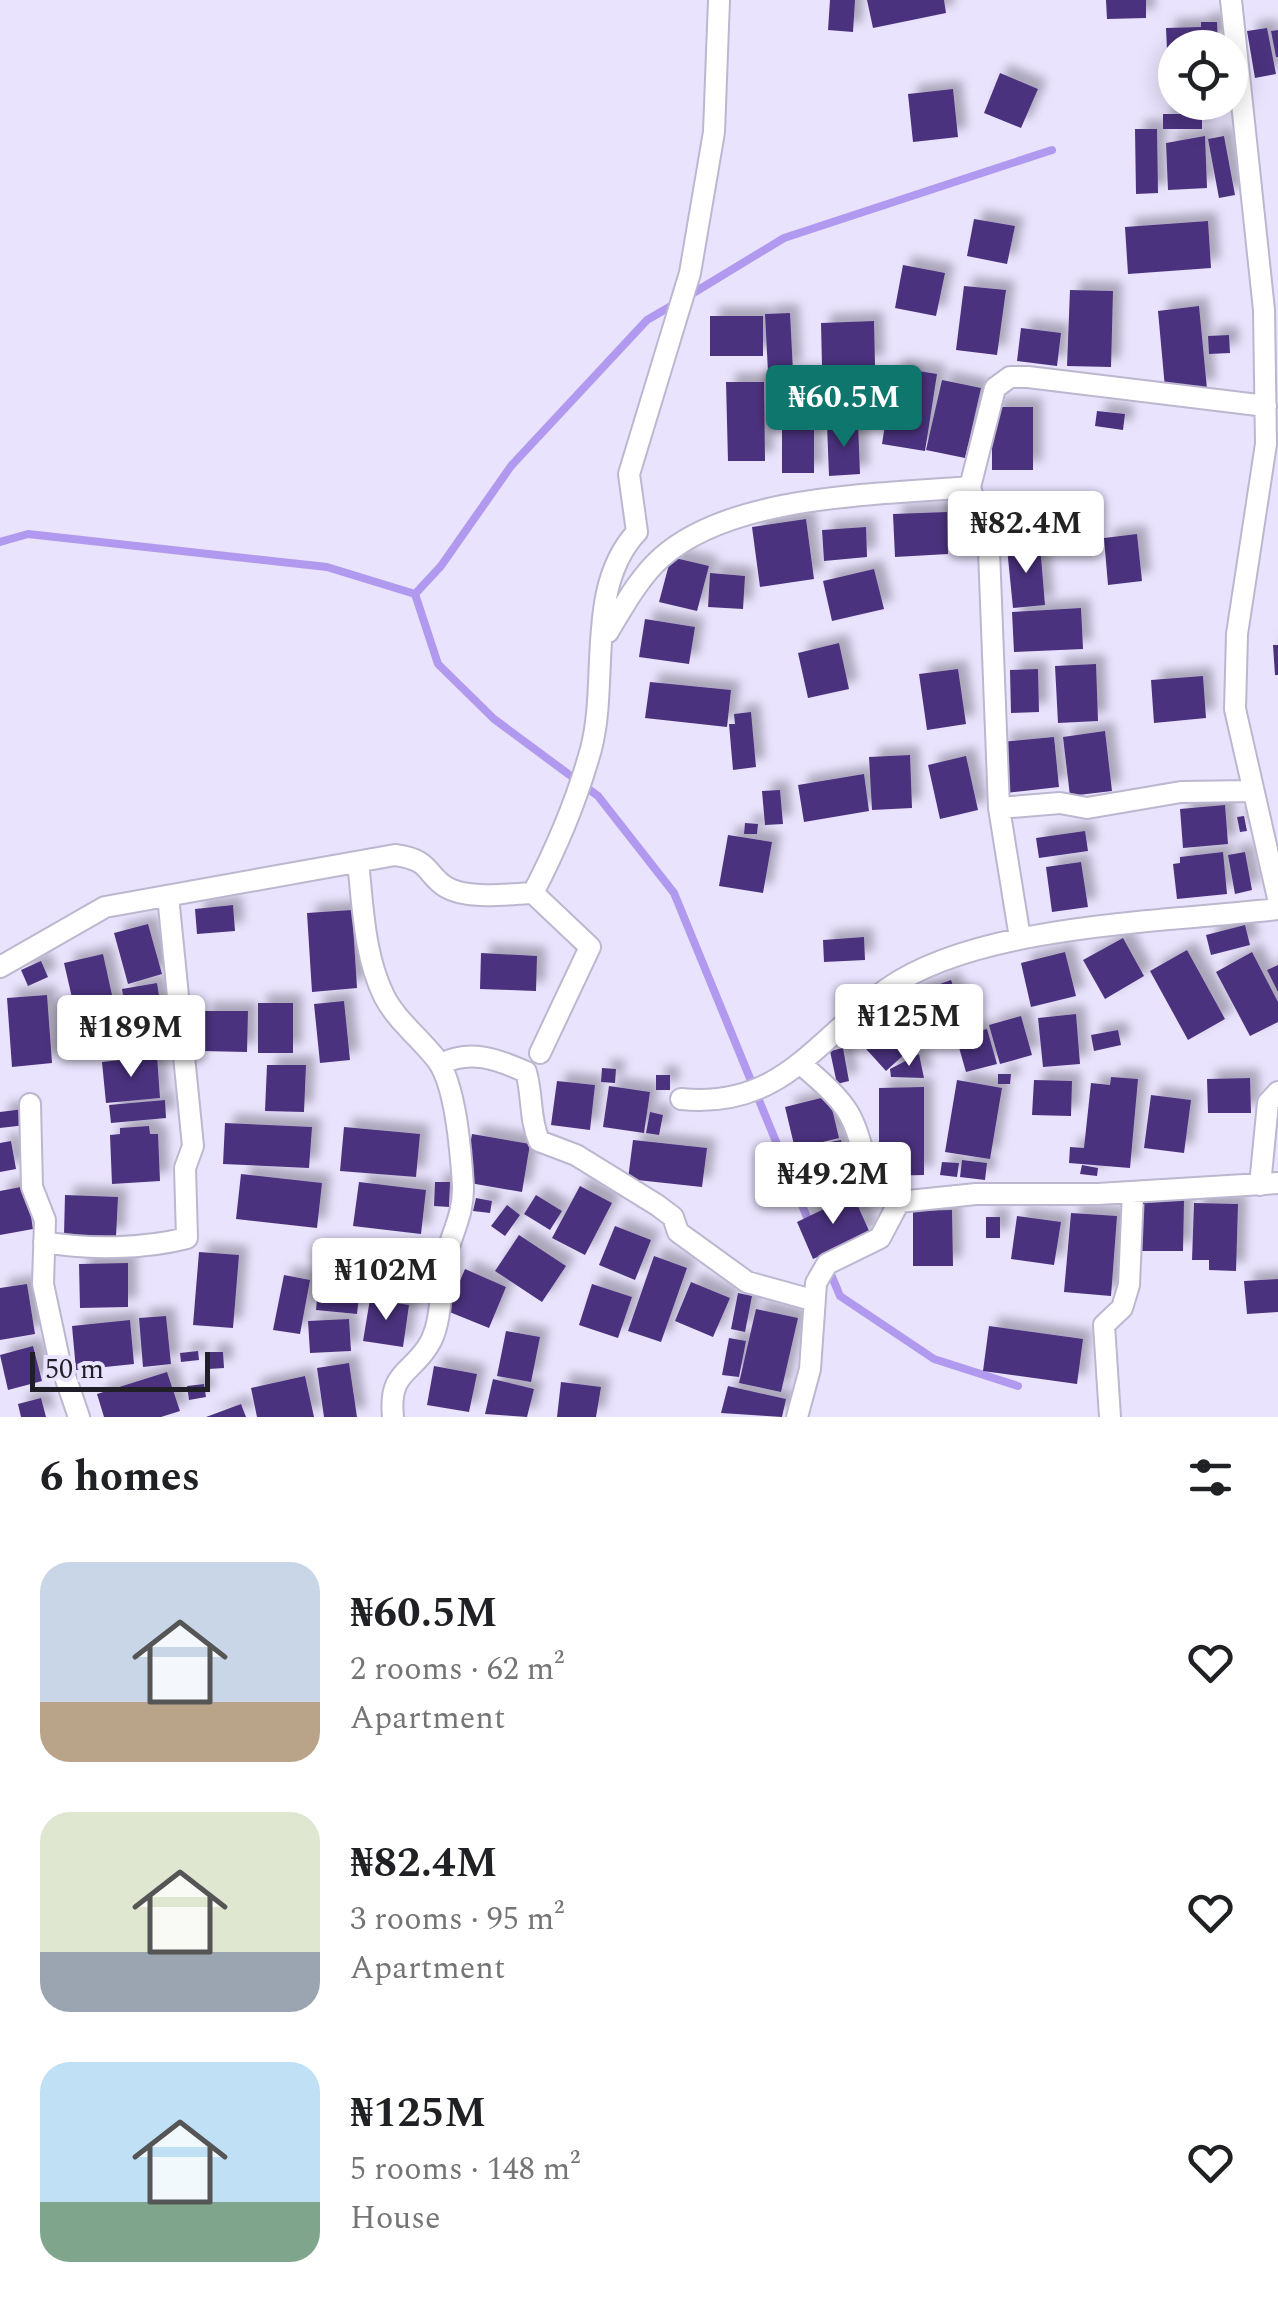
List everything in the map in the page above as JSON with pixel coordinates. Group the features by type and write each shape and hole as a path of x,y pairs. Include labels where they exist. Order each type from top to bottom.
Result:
{"street":[{"path":"533,894 561,841 592,746 612,570 637,532 629,474 690,274 714,132 720,0"},
{"path":"1231,0 1260,288 1269,487 1237,634 1236,708 1251,790 1278,898"},
{"path":"1260,288 1278,274"},
{"path":"1020,938 1000,808 989,551 970,486 995,388 1010,377 1266,406"},
{"path":"603,641 660,558 697,533 752,513 970,486"},
{"path":"1000,808 1060,804 1086,808 1181,792 1251,790"},
{"path":"0,968 106,907 358,862 410,857 432,869 446,887 470,893 533,894 590,948 540,1053"},
{"path":"358,862 366,935 385,999 441,1064 456,1120 462,1216 444,1262 436,1328 430,1345 402,1371 390,1394 393,1417"},
{"path":"44,1242 75,1248 165,1244 187,1238 185,1168 193,1146 168,896"},
{"path":"681,1098 738,1097 802,1065 888,988 949,959 1020,938 1278,909"},
{"path":"441,1064 458,1056 480,1056 526,1072 532,1093 530,1120 539,1141 576,1155 657,1205 672,1217 678,1232 747,1282 812,1300"},
{"path":"802,1065 843,1100 853,1114 872,1183 878,1192 899,1202 976,1194 1133,1192 1269,1184 1268,1103 1278,1092"},
{"path":"30,1104 32,1188 45,1220 43,1284 59,1359 79,1417"},
{"path":"1110,1417 1104,1325 1122,1308 1129,1286 1133,1192"},
{"path":"797,1417 810,1369 816,1282 827,1264 880,1238 899,1202"}],"building":[{"path":"830,0 855,0 853,32 828,30"},
{"path":"867,0 944,0 946,13 873,28"},
{"path":"1106,0 1146,0 1146,18 1107,19"},
{"path":"1201,22 1217,22 1217,30 1166,30 1166,28 1201,27"},
{"path":"1267,28 1276,74 1255,78 1248,31"},
{"path":"1278,30 1278,57 1276,57 1271,31"},
{"path":"1000,73 1038,89 1021,128 984,113"},
{"path":"953,89 958,137 913,142 908,94"},
{"path":"1163,120 1202,120 1202,129 1163,129"},
{"path":"1135,129 1157,129 1158,193 1136,194"},
{"path":"1205,136 1207,188 1168,190 1166,143"},
{"path":"1224,136 1235,195 1219,198 1208,139"},
{"path":"974,219 1015,226 1007,264 967,256"},
{"path":"1208,221 1211,268 1128,274 1125,227"},
{"path":"903,265 945,273 936,316 895,308"},
{"path":"964,286 1006,290 997,355 956,350"},
{"path":"1070,290 1113,291 1111,367 1067,366"},
{"path":"1199,306 1207,389 1165,388 1158,311"},
{"path":"790,313 793,371 768,372 765,314"},
{"path":"710,316 763,316 763,356 710,356"},
{"path":"874,321 875,365 822,366 821,323"},
{"path":"1021,328 1061,333 1057,366 1017,361"},
{"path":"1229,335 1230,353 1209,354 1208,336"},
{"path":"894,367 937,374 925,451 882,444"},
{"path":"942,380 981,388 965,458 926,450"},
{"path":"726,382 764,382 765,461 728,461"},
{"path":"782,399 814,399 814,473 782,473"},
{"path":"992,407 1033,407 1033,470 992,470"},
{"path":"1097,411 1125,414 1123,430 1095,426"},
{"path":"858,423 860,474 829,476 827,425"},
{"path":"947,512 948,554 895,557 893,514"},
{"path":"806,519 814,579 760,587 752,527"},
{"path":"866,527 867,557 824,561 822,530"},
{"path":"1137,534 1142,581 1108,585 1104,538"},
{"path":"1040,545 1045,605 1013,608 1007,548"},
{"path":"671,557 709,566 697,611 659,602"},
{"path":"874,569 884,609 832,621 823,581"},
{"path":"710,573 745,576 743,609 708,607"},
{"path":"1081,608 1083,649 1014,652 1012,612"},
{"path":"645,619 695,627 689,664 639,657"},
{"path":"839,643 849,689 808,698 798,653"},
{"path":"1273,645 1278,645 1278,675 1275,675"},
{"path":"1096,664 1098,721 1058,723 1055,666"},
{"path":"958,669 966,724 927,730 919,674"},
{"path":"1038,669 1039,712 1011,713 1010,670"},
{"path":"1203,676 1206,718 1154,723 1151,680"},
{"path":"650,682 731,690 727,727 645,718"},
{"path":"751,712 756,767 733,770 729,724 735,724 734,714"},
{"path":"1105,731 1112,791 1070,796 1063,737"},
{"path":"1054,737 1059,787 1006,793 1001,742"},
{"path":"910,755 912,808 872,810 869,757"},
{"path":"966,756 978,810 940,819 928,765"},
{"path":"864,774 869,811 804,822 798,785"},
{"path":"780,790 783,824 765,825 762,791"},
{"path":"1225,805 1228,844 1183,848 1180,809"},
{"path":"1244,816 1247,831 1240,832 1237,817"},
{"path":"745,823 758,824 757,834 744,834"},
{"path":"1085,831 1088,851 1039,858 1036,838"},
{"path":"728,835 772,842 763,893 719,886"},
{"path":"1223,852 1227,894 1177,899 1173,864 1180,863 1180,857"},
{"path":"1245,852 1252,890 1235,894 1228,855"},
{"path":"1081,862 1088,907 1052,912 1046,867"},
{"path":"233,905 235,931 197,934 195,909"},
{"path":"352,910 357,988 312,992 307,913"},
{"path":"148,924 162,974 128,984 114,933"},
{"path":"1245,925 1250,945 1211,955 1206,935"},
{"path":"864,937 865,960 824,962 823,940"},
{"path":"1123,938 1144,976 1105,999 1083,960"},
{"path":"1187,950 1225,1019 1188,1040 1150,971"},
{"path":"1065,952 1076,996 1031,1007 1021,963"},
{"path":"1252,952 1278,1002 1278,1022 1250,1036 1216,972"},
{"path":"481,953 537,956 536,991 480,989"},
{"path":"103,954 123,1045 85,1054 64,963"},
{"path":"41,961 48,977 28,986 21,970"},
{"path":"1278,965 1278,992 1267,970"},
{"path":"951,980 965,1019 924,1034 910,995"},
{"path":"157,983 167,1045 131,1050 122,989"},
{"path":"47,995 52,1063 12,1067 7,998"},
{"path":"344,1001 350,1060 320,1063 314,1004"},
{"path":"258,1003 293,1003 293,1053 258,1053"},
{"path":"202,1011 248,1011 247,1052 201,1051"},
{"path":"891,1011 919,1041 886,1071 858,1040"},
{"path":"1076,1014 1080,1064 1043,1067 1038,1018"},
{"path":"1021,1016 1032,1055 1000,1064 989,1025"},
{"path":"987,1029 997,1064 966,1072 956,1037"},
{"path":"1118,1030 1121,1045 1094,1051 1091,1035"},
{"path":"843,1048 849,1081 837,1084 830,1051"},
{"path":"919,1054 924,1078 891,1077 890,1069"},
{"path":"157,1056 160,1098 106,1103 102,1062"},
{"path":"267,1065 306,1065 304,1112 265,1111"},
{"path":"602,1068 616,1069 615,1083 601,1082"},
{"path":"998,1074 1011,1074 1010,1084 998,1084"},
{"path":"656,1075 670,1075 670,1090 656,1090"},
{"path":"1111,1077 1138,1079 1130,1168 1069,1163 1070,1147 1084,1148 1091,1083 1110,1085"},
{"path":"1250,1078 1251,1113 1208,1113 1207,1079"},
{"path":"957,1080 1002,1088 990,1159 945,1152"},
{"path":"1034,1080 1072,1081 1071,1116 1032,1115"},
{"path":"557,1081 595,1085 590,1130 551,1125"},
{"path":"609,1086 650,1092 644,1133 603,1127"},
{"path":"924,1087 924,1175 879,1176 879,1088"},
{"path":"1151,1095 1191,1100 1184,1153 1144,1148"},
{"path":"829,1096 839,1138 795,1149 785,1107"},
{"path":"165,1100 166,1118 111,1123 109,1105"},
{"path":"24,1109 26,1125 0,1128 0,1112"},
{"path":"650,1112 663,1115 659,1135 646,1133"},
{"path":"225,1123 312,1127 309,1168 223,1164"},
{"path":"149,1126 150,1134 158,1134 160,1181 112,1184 110,1135 120,1134 120,1128"},
{"path":"344,1127 420,1134 416,1177 340,1171"},
{"path":"472,1134 530,1144 522,1192 464,1182"},
{"path":"633,1140 707,1148 702,1187 628,1179"},
{"path":"841,1140 844,1154 823,1158 820,1144"},
{"path":"11,1141 16,1169 0,1172 0,1143"},
{"path":"962,1160 987,1163 985,1180 960,1177"},
{"path":"942,1162 959,1163 957,1177 940,1175"},
{"path":"1082,1165 1098,1168 1097,1176 1080,1174"},
{"path":"241,1174 322,1183 317,1228 236,1219"},
{"path":"359,1182 426,1190 421,1234 353,1226"},
{"path":"435,1182 450,1182 449,1207 434,1206"},
{"path":"26,1186 33,1229 0,1235 0,1191"},
{"path":"580,1186 612,1203 585,1255 552,1238"},
{"path":"65,1195 118,1197 116,1237 64,1235"},
{"path":"536,1195 562,1211 550,1230 524,1214"},
{"path":"853,1195 870,1233 813,1259 797,1222"},
{"path":"476,1198 492,1201 490,1213 473,1211"},
{"path":"1143,1199 1184,1200 1183,1251 1142,1251"},
{"path":"1194,1203 1238,1204 1236,1271 1209,1270 1209,1260 1192,1260"},
{"path":"507,1205 520,1215 505,1236 491,1226"},
{"path":"952,1210 953,1266 913,1266 913,1211"},
{"path":"1071,1213 1117,1216 1111,1296 1064,1292"},
{"path":"1017,1216 1061,1222 1054,1265 1011,1259"},
{"path":"986,1217 1000,1217 1000,1238 986,1238"},
{"path":"615,1226 651,1240 635,1280 599,1265"},
{"path":"519,1235 566,1266 542,1302 495,1271"},
{"path":"199,1252 239,1255 233,1328 193,1325"},
{"path":"321,1255 363,1259 357,1314 316,1310"},
{"path":"654,1256 687,1268 661,1342 628,1331"},
{"path":"128,1263 128,1307 80,1308 79,1264"},
{"path":"465,1269 506,1287 489,1328 447,1311"},
{"path":"284,1275 310,1280 300,1334 273,1330"},
{"path":"1278,1279 1278,1312 1247,1314 1244,1281"},
{"path":"691,1282 730,1298 713,1337 675,1321"},
{"path":"27,1284 35,1334 0,1340 0,1288"},
{"path":"592,1284 632,1297 618,1338 579,1325"},
{"path":"738,1293 752,1296 745,1332 731,1329"},
{"path":"370,1299 409,1305 403,1347 363,1341"},
{"path":"756,1309 798,1318 781,1392 739,1383"},
{"path":"166,1316 171,1364 143,1367 139,1318"},
{"path":"349,1319 351,1351 310,1353 308,1321"},
{"path":"130,1320 134,1364 76,1370 72,1326"},
{"path":"989,1326 1083,1339 1077,1384 983,1371"},
{"path":"506,1331 540,1337 531,1382 497,1376"},
{"path":"729,1338 746,1341 739,1377 722,1375"},
{"path":"33,1346 42,1381 8,1390 0,1355"},
{"path":"198,1351 199,1360 181,1362 180,1353"},
{"path":"208,1352 223,1352 224,1368 209,1369"},
{"path":"349,1363 357,1417 324,1417 317,1368"},
{"path":"434,1366 477,1374 469,1412 427,1405"},
{"path":"167,1372 180,1411 161,1417 104,1417 97,1394"},
{"path":"305,1376 314,1417 257,1417 251,1388"},
{"path":"493,1379 534,1389 527,1417 485,1414"},
{"path":"561,1382 601,1387 596,1417 557,1417"},
{"path":"204,1384 206,1397 189,1400 187,1386"},
{"path":"728,1386 786,1399 782,1417 721,1413"},
{"path":"41,1398 46,1417 21,1417 18,1404"},
{"path":"241,1404 246,1417 206,1417"}],"waterway":[{"path":"690,295 784,238 1052,150"},
{"path":"415,594 441,566 511,466 647,320 678,302"},
{"path":"0,542 28,534 327,567 415,594"},
{"path":"415,594 438,664 494,719 598,796 674,893 811,1227"},
{"path":"828,1267 840,1296 934,1359 1018,1386"}]}
